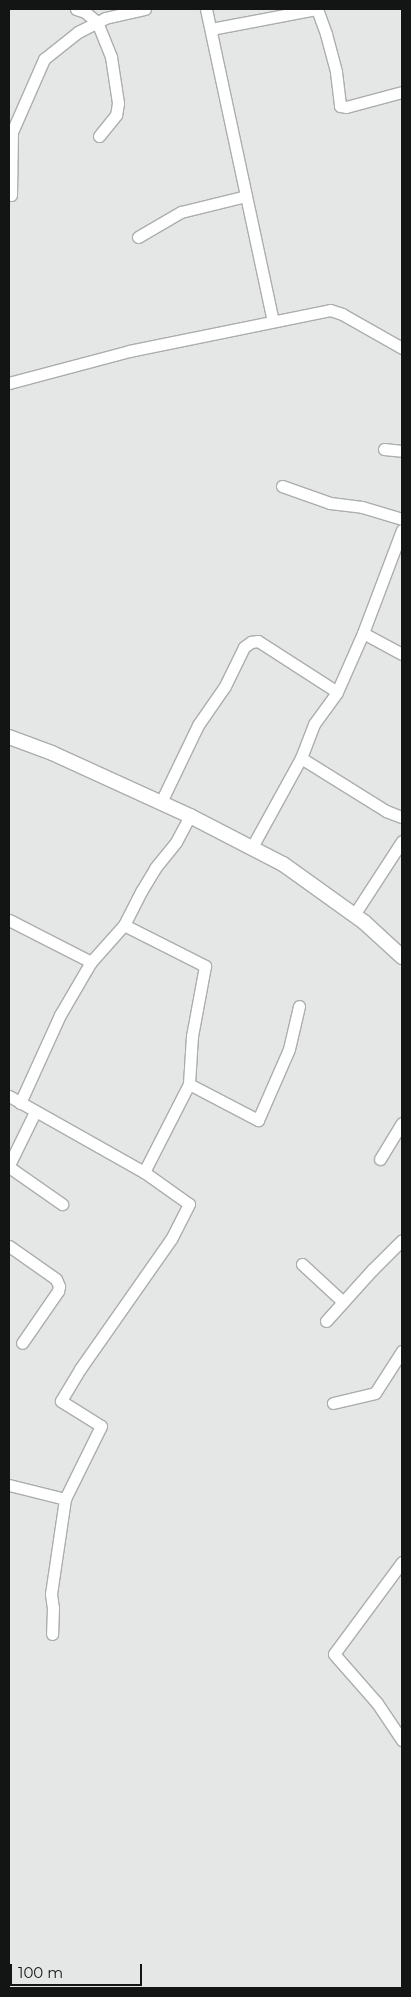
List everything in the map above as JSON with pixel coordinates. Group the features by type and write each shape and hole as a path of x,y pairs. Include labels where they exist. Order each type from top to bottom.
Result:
{"street":[{"path":"76,9 85,12 97,22 111,57 118,103 116,115 99,136"},
{"path":"11,195 12,132 44,59 78,32 105,18 145,9"},
{"path":"206,9 273,321"},
{"path":"211,29 317,9 336,72 340,106 346,107 402,92"},
{"path":"138,237 188,210 246,196"},
{"path":"9,383 130,351 330,310 342,314 402,348"},
{"path":"384,448 402,451"},
{"path":"282,486 330,503 362,507 402,519"},
{"path":"252,847 301,758 314,724 337,692 363,633 402,530"},
{"path":"363,633 402,654"},
{"path":"160,802 200,721 225,686 244,647 250,642 258,641 337,692"},
{"path":"9,737 52,752 160,802 283,864 354,915 402,956"},
{"path":"301,758 386,811 402,817"},
{"path":"20,1103 60,1015 91,962 124,925 155,868 176,842 190,816"},
{"path":"354,915 402,841"},
{"path":"9,920 91,962"},
{"path":"124,925 205,966 192,1036 189,1084 144,1172"},
{"path":"189,1084 258,1120 289,1049 299,1006"},
{"path":"9,1096 144,1172 189,1204 171,1239 80,1369 61,1401 101,1426 65,1498 51,1594 53,1608 52,1634"},
{"path":"35,1112 9,1166 62,1204"},
{"path":"380,1159 402,1123"},
{"path":"326,1322 402,1240"},
{"path":"9,1246 56,1279 59,1286 58,1291 22,1343"},
{"path":"302,1264 343,1302"},
{"path":"333,1403 375,1393 402,1351"},
{"path":"9,1485 65,1498"},
{"path":"402,1562 334,1654 377,1703 402,1740"}]}
